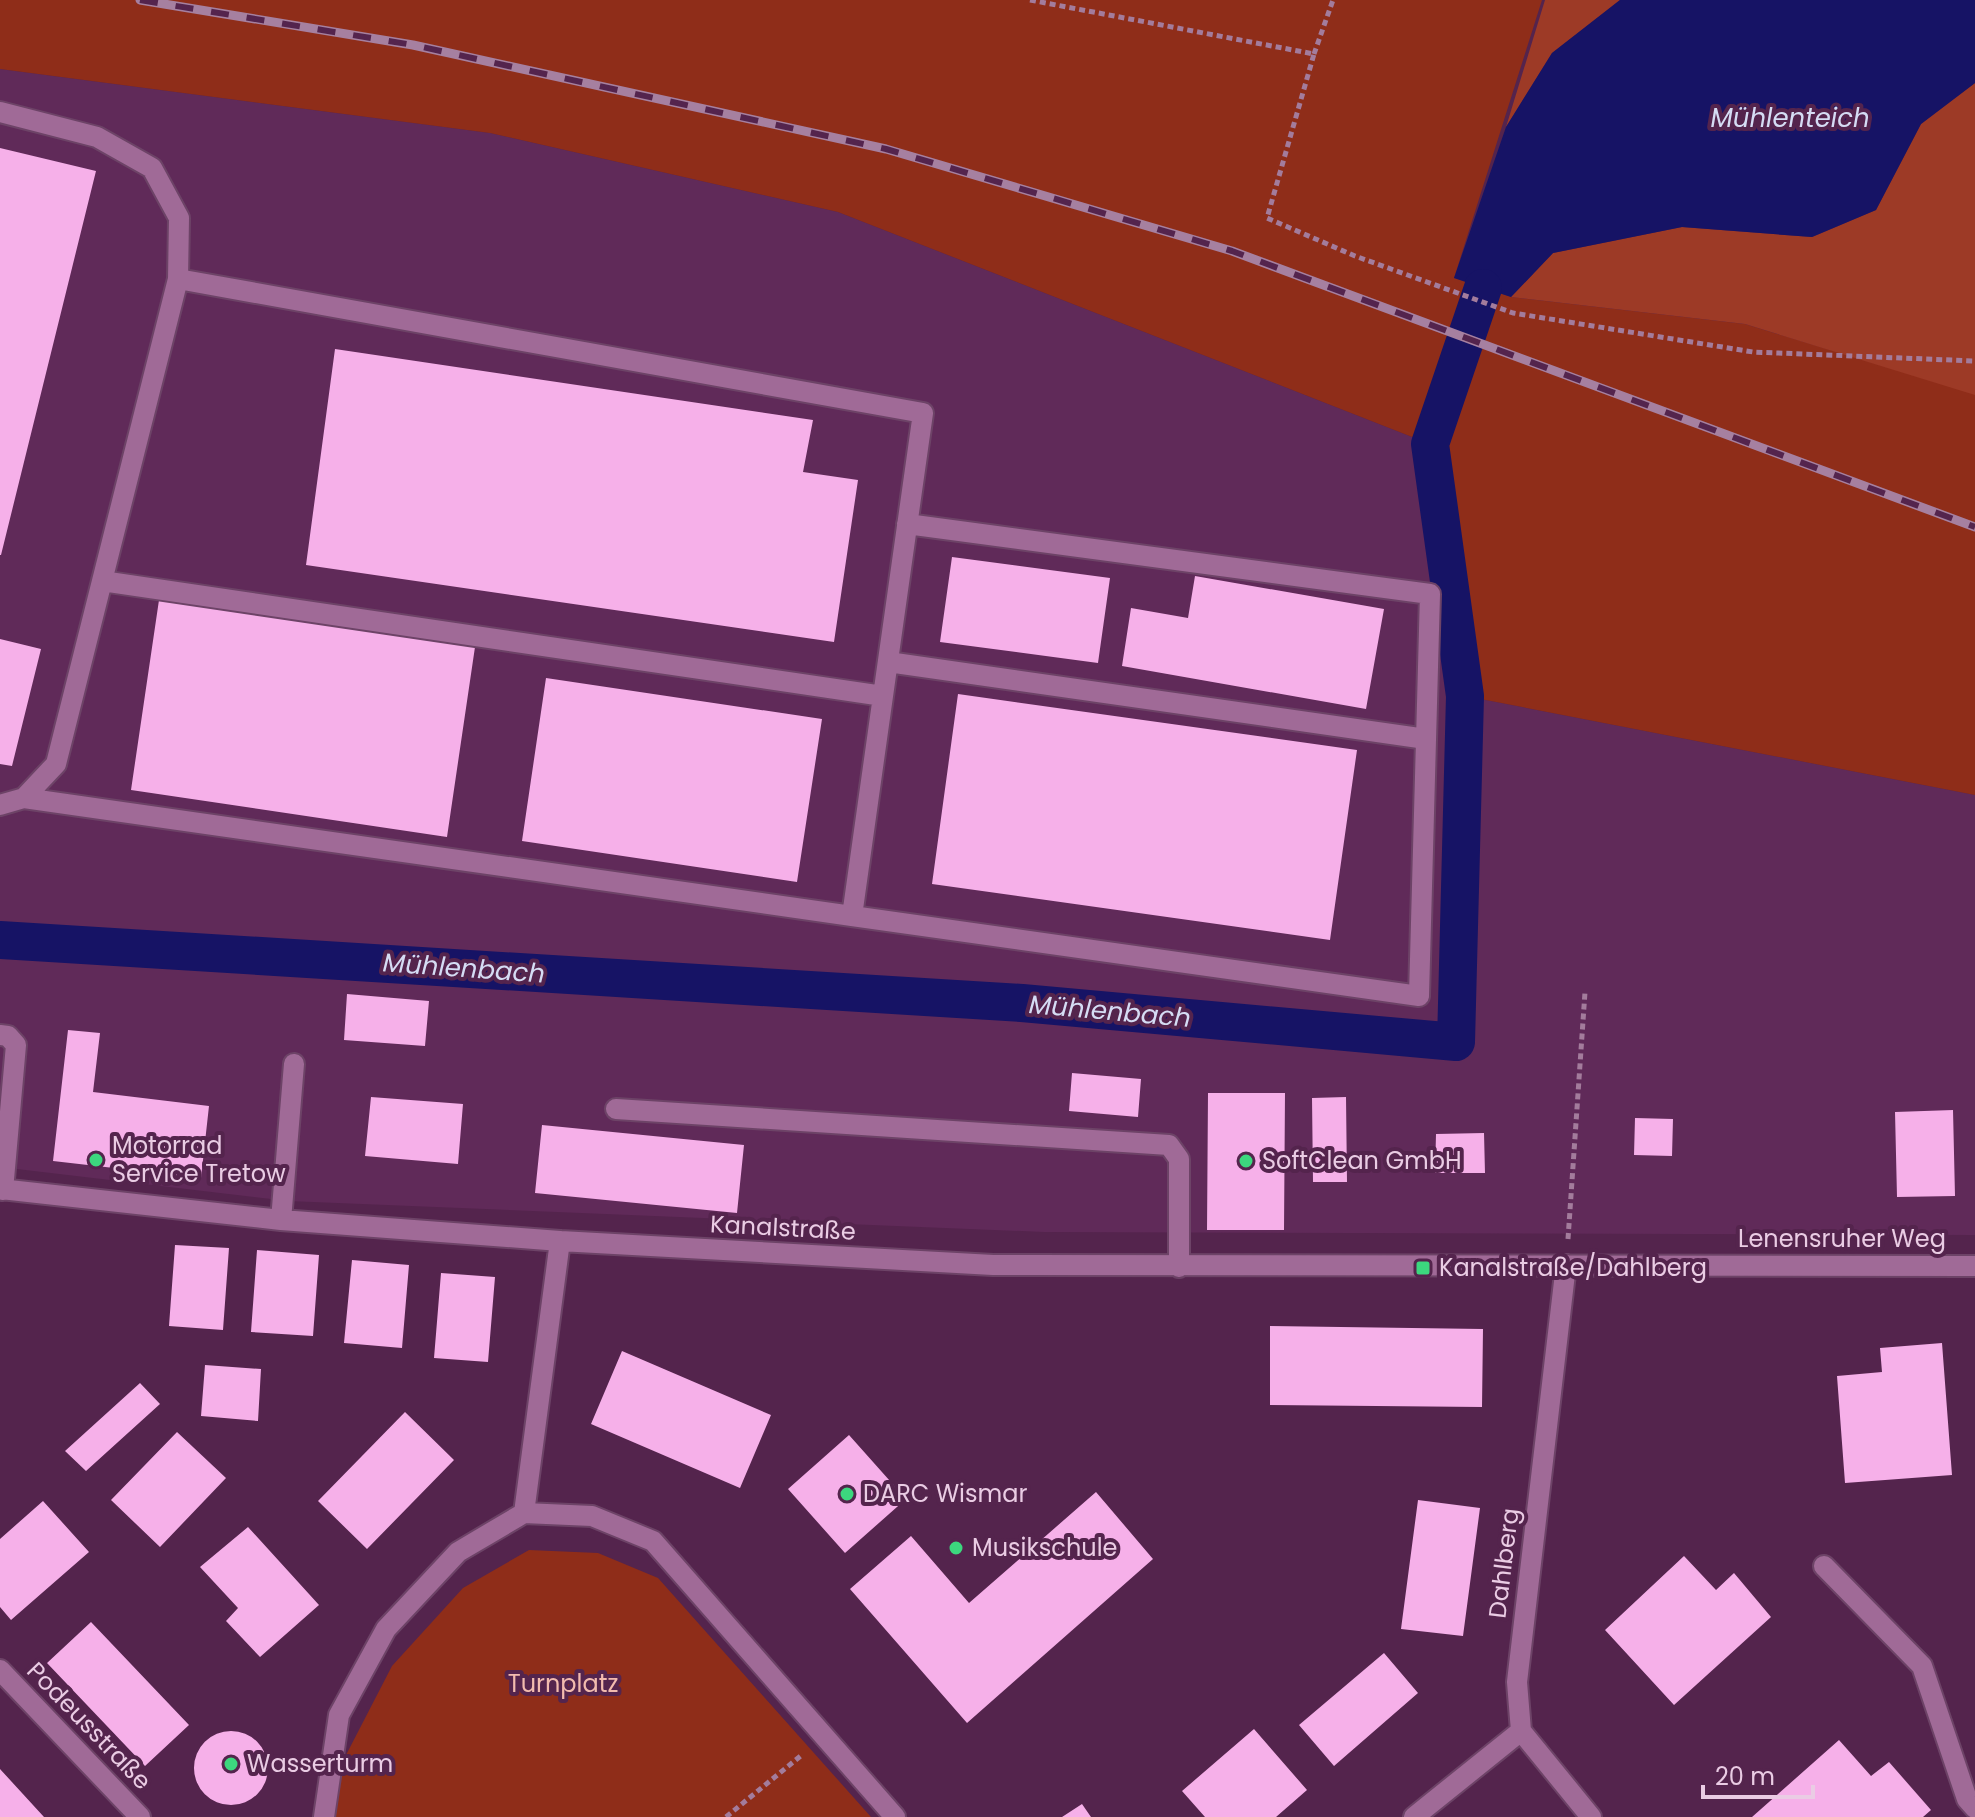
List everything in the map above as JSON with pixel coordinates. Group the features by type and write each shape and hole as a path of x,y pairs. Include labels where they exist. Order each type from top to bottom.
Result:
{"street":[{"path":"0,112 97,137 152,168 179,218 178,279 56,764 24,798"},
{"path":"178,279 923,413 852,916"},
{"path":"0,805 24,798 1419,996 1430,594 907,524"},
{"path":"102,581 883,696"},
{"path":"888,662 1426,739"},
{"path":"0,1035 8,1036 16,1045 2,1190"},
{"path":"281,1220 294,1064"},
{"path":"616,1109 1169,1145 1179,1159 1179,1267"},
{"name":"Kanalstraße","path":"2,1190 281,1220 560,1241 993,1265 1566,1265"},
{"path":"524,1513 560,1241"},
{"name":"Lenensruher Weg","path":"1566,1265 1975,1266"},
{"name":"Dahlberg","path":"1521,1731 1517,1682 1566,1265"},
{"path":"324,1817 339,1715 386,1629 458,1552 524,1513 592,1516 653,1541 895,1817"},
{"path":"1824,1566 1922,1666 1967,1799 1975,1808"},
{"name":"Podeusstraße","path":"0,1670 140,1817"},
{"path":"1414,1817 1521,1731 1591,1817"}],"path":[{"path":"1030,0 1314,54"},
{"path":"1333,0 1314,54 1267,218 1513,313 1753,352 1975,361"},
{"path":"1566,1265 1585,992"},
{"path":"726,1817 825,1737"}],"shaded area":[{"path":"1545,0 1620,0 1552,53 1506,127"},
{"path":"0,69 490,133 838,212 1430,444 1465,696 1975,795 1975,1235 1044,1232 288,1201 0,1167"},
{"path":"1975,83 1975,395 1745,324 1511,297 1553,253 1682,227 1812,237 1876,210 1921,124"}],"green space":[{"path":"0,0 1542,0 1454,278 1511,297 1745,324 1975,394 1975,795 1465,696 1430,444 838,212 490,133 0,69"},
{"name":"Turnplatz","path":"529,1550 598,1553 658,1578 871,1817 314,1817 392,1666 463,1588"}],"water":[{"name":"Mühlenteich","path":"1620,0 1975,0 1975,83 1921,124 1876,210 1812,237 1682,227 1553,253 1511,297 1454,278 1506,127 1552,53"}],"building":[{"path":"0,148 96,171 1,555 0,555"},
{"path":"335,349 813,420 803,472 858,480 834,642 306,565"},
{"path":"952,557 1110,578 1098,663 940,642"},
{"path":"1195,576 1384,609 1366,709 1122,666 1131,608 1188,618"},
{"path":"159,600 475,647 447,837 131,790"},
{"path":"0,639 41,649 12,766 0,764"},
{"path":"546,678 822,719 797,882 522,841"},
{"path":"958,694 1357,750 1330,940 932,884"},
{"path":"347,994 429,1001 425,1046 344,1040"},
{"path":"68,1030 100,1033 93,1092 209,1106 201,1178 53,1161"},
{"path":"1072,1073 1141,1079 1138,1117 1069,1111"},
{"name":"SoftClean GmbH","path":"1208,1093 1285,1093 1284,1230 1207,1230"},
{"path":"371,1097 463,1104 458,1164 365,1156"},
{"path":"1346,1097 1347,1182 1313,1182 1312,1098"},
{"path":"1953,1110 1955,1196 1897,1197 1895,1112"},
{"path":"1635,1118 1673,1119 1672,1156 1634,1155"},
{"path":"542,1125 744,1145 737,1213 535,1193"},
{"path":"1484,1133 1485,1173 1435,1173 1436,1134"},
{"path":"175,1245 229,1248 223,1330 169,1326"},
{"path":"257,1250 319,1255 313,1336 251,1332"},
{"path":"352,1260 409,1265 402,1348 344,1343"},
{"path":"441,1273 495,1277 488,1362 434,1358"},
{"path":"1270,1326 1483,1329 1482,1407 1270,1405"},
{"path":"1942,1343 1952,1475 1845,1483 1837,1376 1882,1372 1880,1348"},
{"path":"622,1351 771,1415 740,1488 591,1424"},
{"path":"205,1365 261,1369 258,1421 201,1416"},
{"path":"140,1383 160,1404 86,1471 65,1451"},
{"path":"405,1412 454,1460 367,1549 318,1501"},
{"path":"177,1432 226,1478 160,1547 111,1500"},
{"name":"DARC Wismar","path":"849,1435 906,1499 845,1553 788,1489"},
{"path":"1096,1492 1153,1559 967,1723 850,1589 911,1536 969,1603"},
{"path":"1418,1500 1480,1508 1463,1636 1401,1629"},
{"path":"43,1501 89,1552 11,1620 0,1607 0,1539"},
{"path":"248,1527 319,1605 260,1657 226,1621 238,1608 200,1567"},
{"path":"1684,1556 1716,1590 1734,1573 1771,1617 1674,1705 1605,1630"},
{"path":"91,1622 189,1725 145,1766 47,1663"},
{"path":"1384,1653 1418,1693 1334,1766 1299,1725"},
{"path":"1254,1729 1307,1790 1276,1817 1205,1817 1182,1791"},
{"name":"Wasserturm","path":"224,1731 238,1731 252,1737 262,1747 268,1768 266,1782 252,1799 238,1805 224,1805 210,1799 200,1789 194,1775 194,1761 200,1747 210,1737"},
{"path":"1839,1740 1871,1776 1889,1762 1931,1810 1923,1817 1752,1817"},
{"path":"0,1769 44,1817 0,1817"},
{"path":"1082,1804 1091,1817 1062,1817"}],"waterway":[{"name":"Mühlenbach","path":"0,940 1022,1003 1456,1042 1465,696 1430,444 1483,288"}],"railway":[{"path":"140,0 413,45 886,149 1232,251 1975,527"}],"place":[{"name":"Motorrad Service Tretow","path":"96,1160"},
{"name":"SoftClean GmbH","path":"1246,1161"},
{"name":"Kanalstraße/Dahlberg","path":"1423,1268"},
{"name":"DARC Wismar","path":"847,1494"},
{"name":"Musikschule","path":"956,1548"},
{"name":"Wasserturm","path":"231,1764"}]}
